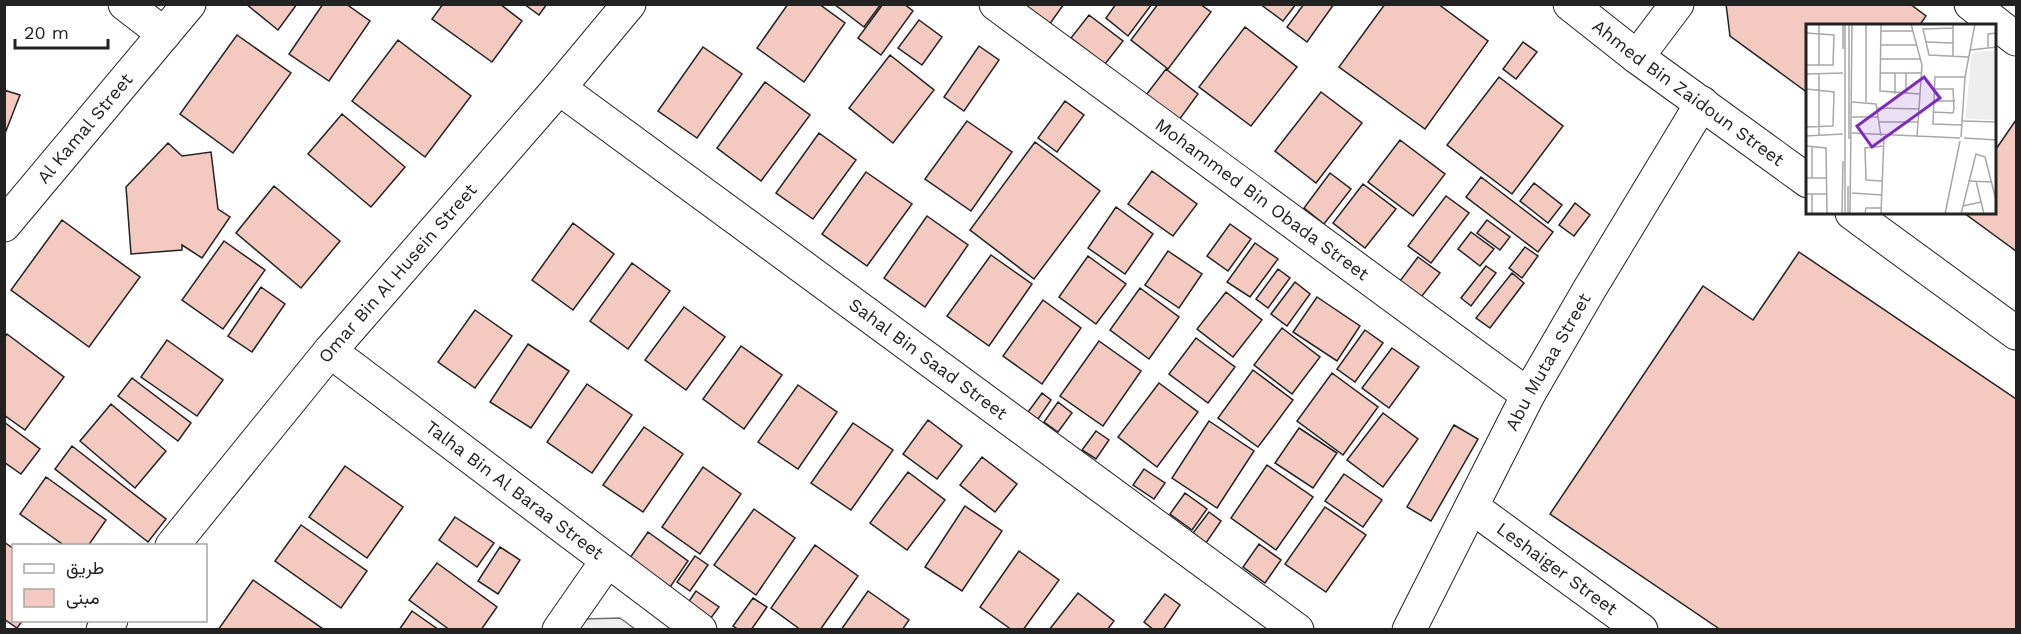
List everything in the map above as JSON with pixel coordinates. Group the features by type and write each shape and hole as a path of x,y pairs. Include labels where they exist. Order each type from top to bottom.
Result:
{"street":[{"path":"126,4 164,34"},
{"name":"Al Kamal Street","path":"4,225 189,4"},
{"name":"Omar Bin Al Husein Street","path":"174,544 330,351 559,88 629,4"},
{"name":"Mohammed Bin Obada Street","path":"996,4 1528,395"},
{"name":"Ahmed Bin Zaidoun Street","path":"1570,4 1637,57 1806,180"},
{"path":"1637,57 1677,4"},
{"path":"1971,4 1997,24"},
{"path":"1997,24 2016,39"},
{"name":"Sahal Bin Saad Street","path":"559,88 1297,630"},
{"name":"Abu Mutaa Street","path":"1408,630 1528,395 1702,104"},
{"path":"1853,214 2016,333"},
{"name":"Talha Bin Al Baraa Street","path":"330,351 700,630"},
{"name":"Leshaiger Street","path":"1472,507 1641,630"},
{"path":"559,630 607,561"}],"shaded area":[{"path":"620,618 635,629 576,630 583,619"}],"building":[{"path":"246,4 297,4 278,30"},
{"path":"323,4 346,4 370,21 329,81 289,54"},
{"path":"443,4 500,4 522,21 492,62 432,19"},
{"path":"524,4 547,4 539,15"},
{"path":"788,4 819,4 845,23 804,82 757,48"},
{"path":"834,4 881,4 864,27"},
{"path":"883,4 904,4 913,11 881,55 858,38"},
{"path":"1023,4 1064,4 1049,25"},
{"path":"1116,4 1152,4 1128,36 1106,18"},
{"path":"1158,4 1200,4 1211,12 1168,69 1131,40"},
{"path":"1260,4 1296,4 1283,21"},
{"path":"1304,4 1334,4 1307,42 1287,27"},
{"path":"1385,4 1438,4 1488,41 1425,129 1339,67"},
{"path":"1726,4 1910,4 1926,16 1920,24 1806,24 1806,92 1730,36"},
{"path":"1089,15 1123,41 1105,64 1071,38"},
{"path":"919,20 942,37 922,65 898,48"},
{"path":"1245,27 1297,67 1251,126 1199,87"},
{"path":"237,35 291,73 233,153 180,114"},
{"path":"398,40 471,96 425,157 352,101"},
{"path":"1523,42 1537,52 1516,79 1503,69"},
{"path":"979,46 999,60 964,111 944,97"},
{"path":"703,47 742,74 697,138 658,111"},
{"path":"890,55 934,90 893,143 849,108"},
{"path":"1166,69 1198,94 1179,120 1146,95"},
{"path":"1499,77 1563,126 1512,194 1447,145"},
{"path":"765,82 810,115 761,181 717,148"},
{"path":"4,90 20,95 4,136"},
{"path":"1321,92 1362,123 1316,183 1275,151"},
{"path":"1065,101 1084,115 1057,152 1038,138"},
{"path":"342,114 405,167 371,207 308,154"},
{"path":"2016,120 2016,251 1965,214 1997,214 1997,148"},
{"path":"967,121 1012,152 971,211 925,179"},
{"path":"819,133 856,160 813,219 776,193"},
{"path":"1400,140 1445,174 1413,216 1368,182"},
{"path":"1035,142 1100,191 1034,279 970,230"},
{"path":"168,143 182,156 211,152 218,209 230,217 202,258 182,245 182,250 131,254 126,187"},
{"path":"1152,171 1197,204 1173,236 1128,204"},
{"path":"866,172 912,204 867,266 822,234"},
{"path":"1330,173 1351,189 1324,224 1304,208"},
{"path":"1481,177 1553,232 1538,252 1466,197"},
{"path":"1534,183 1562,205 1548,223 1520,201"},
{"path":"1363,184 1396,209 1365,248 1333,223"},
{"path":"274,186 340,241 301,288 236,233"},
{"path":"1446,196 1469,213 1431,263 1408,246"},
{"path":"1575,203 1590,215 1574,236 1559,225"},
{"path":"1116,207 1153,234 1125,274 1088,248"},
{"path":"927,216 968,245 925,307 884,278"},
{"path":"62,220 140,277 89,347 11,290"},
{"path":"1487,220 1510,237 1500,250 1477,233"},
{"path":"573,223 614,254 573,310 532,280"},
{"path":"1230,224 1251,239 1228,271 1207,256"},
{"path":"1471,232 1494,249 1480,266 1458,249"},
{"path":"224,241 265,270 223,329 182,300"},
{"path":"1255,243 1278,259 1250,297 1227,282"},
{"path":"1525,247 1538,256 1522,278 1509,268"},
{"path":"1168,251 1202,274 1179,308 1145,285"},
{"path":"1799,252 2016,399 2016,630 1721,630 1550,514 1703,286 1753,320"},
{"path":"991,255 1032,284 989,346 947,316"},
{"path":"1088,256 1126,284 1096,324 1059,297"},
{"path":"1418,257 1440,273 1418,301 1397,285"},
{"path":"632,263 670,291 628,349 590,321"},
{"path":"1486,266 1496,273 1471,306 1461,298"},
{"path":"1278,269 1290,278 1268,308 1256,299"},
{"path":"1512,273 1524,283 1490,328 1476,318"},
{"path":"1295,282 1310,294 1287,326 1271,314"},
{"path":"261,287 285,304 252,352 228,336"},
{"path":"1140,288 1179,317 1149,359 1110,330"},
{"path":"1226,292 1262,320 1233,357 1197,329"},
{"path":"1317,297 1360,326 1337,361 1293,332"},
{"path":"1043,300 1081,328 1042,384 1003,356"},
{"path":"684,307 725,337 686,390 645,360"},
{"path":"475,310 512,336 475,388 438,362"},
{"path":"1282,328 1320,357 1292,394 1254,365"},
{"path":"1365,330 1383,343 1355,382 1337,369"},
{"path":"7,334 64,377 25,430 4,415 4,338"},
{"path":"1196,338 1235,367 1208,403 1169,374"},
{"path":"167,340 223,380 197,416 141,377"},
{"path":"1099,341 1141,371 1103,426 1060,396"},
{"path":"528,344 569,371 531,428 490,402"},
{"path":"741,346 782,375 744,429 703,399"},
{"path":"1392,348 1419,367 1389,408 1362,388"},
{"path":"1253,370 1293,400 1258,447 1218,418"},
{"path":"1332,373 1378,407 1343,455 1297,421"},
{"path":"132,378 191,423 178,441 118,396"},
{"path":"1159,383 1198,412 1157,467 1118,437"},
{"path":"587,384 632,415 592,473 547,442"},
{"path":"798,385 837,412 798,469 758,442"},
{"path":"1042,393 1051,400 1038,419 1028,412"},
{"path":"1058,402 1072,413 1058,432 1044,422"},
{"path":"111,404 166,451 135,488 80,441"},
{"path":"1383,413 1418,439 1383,487 1347,460"},
{"path":"928,420 962,446 937,479 903,454"},
{"path":"1209,421 1254,451 1217,508 1172,478"},
{"path":"4,422 40,449 21,474 4,462"},
{"path":"853,423 893,450 851,510 811,483"},
{"path":"1454,425 1478,439 1431,521 1407,507"},
{"path":"644,427 683,454 643,512 603,485"},
{"path":"1299,428 1337,453 1313,488 1275,463"},
{"path":"1096,431 1109,440 1096,459 1082,450"},
{"path":"72,446 166,519 148,542 55,469"},
{"path":"982,457 1017,484 995,512 960,485"},
{"path":"1267,465 1313,497 1276,550 1231,518"},
{"path":"345,466 403,507 367,558 309,517"},
{"path":"703,467 741,494 700,554 662,527"},
{"path":"1144,469 1165,483 1154,499 1133,485"},
{"path":"908,472 945,500 907,550 870,523"},
{"path":"1344,474 1382,500 1363,527 1325,501"},
{"path":"46,477 106,520 89,544 62,544 20,514"},
{"path":"1185,493 1207,509 1192,530 1170,514"},
{"path":"965,506 1002,531 962,591 925,567"},
{"path":"1325,507 1366,535 1326,592 1285,564"},
{"path":"754,509 795,538 756,595 714,565"},
{"path":"1209,512 1221,521 1206,543 1193,533"},
{"path":"455,517 494,543 477,567 439,540"},
{"path":"301,525 367,571 341,608 275,561"},
{"path":"648,532 688,561 666,593 625,565"},
{"path":"4,542 12,548 12,622 22,622 17,628 4,619"},
{"path":"1259,544 1281,560 1265,583 1243,567"},
{"path":"815,545 858,576 820,630 801,630 771,608"},
{"path":"500,547 520,560 498,594 478,581"},
{"path":"1019,551 1059,580 1023,630 1012,630 980,607"},
{"path":"695,556 708,565 690,591 677,582"},
{"path":"437,563 497,607 481,630 450,630 409,600"},
{"path":"253,580 323,629 323,630 218,630"},
{"path":"696,591 719,607 705,626 683,610"},
{"path":"868,591 909,620 902,630 841,630"},
{"path":"1078,593 1114,621 1107,630 1049,630"},
{"path":"1165,594 1180,605 1163,630 1154,630 1144,622"},
{"path":"753,598 767,607 751,630 739,630 733,626"},
{"path":"412,611 439,630 399,630"}]}
